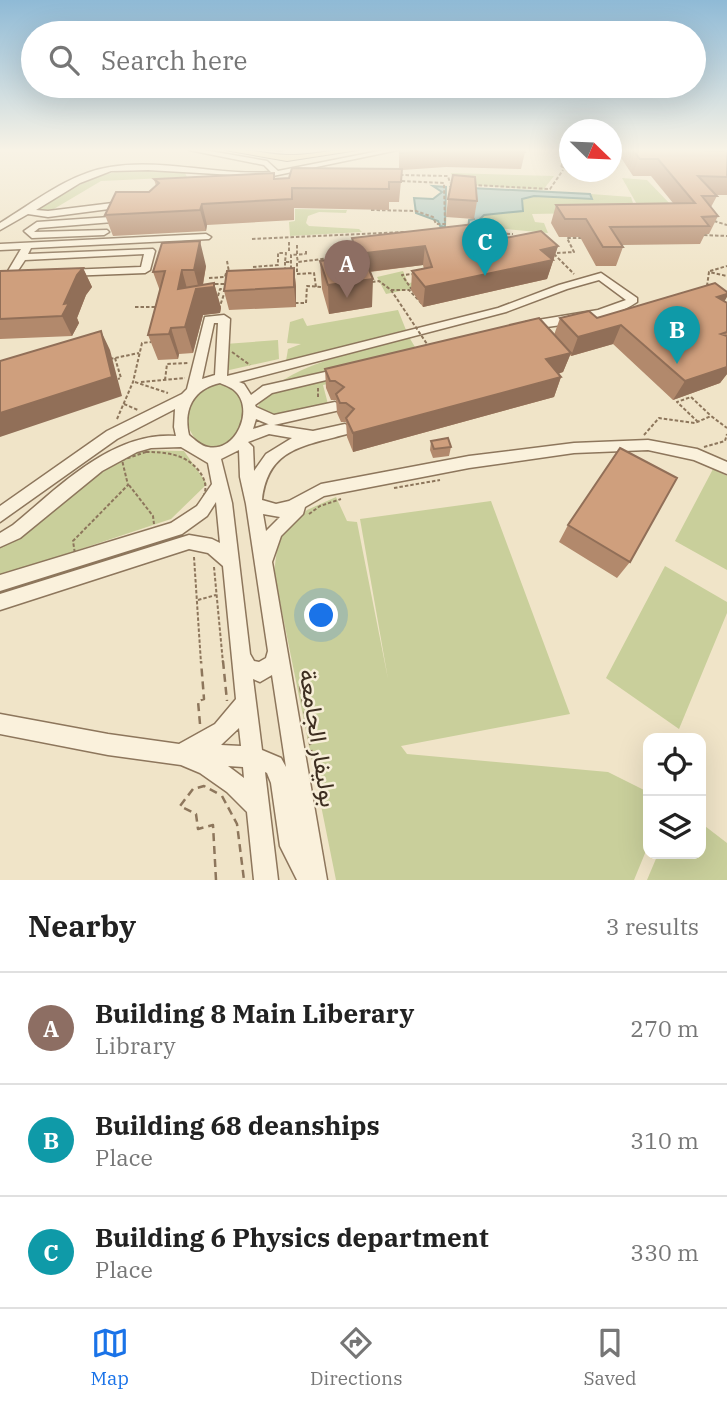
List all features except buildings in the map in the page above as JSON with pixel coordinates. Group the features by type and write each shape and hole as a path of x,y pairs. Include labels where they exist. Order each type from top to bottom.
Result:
{"street":[{"path":"0,225 56,191"},
{"path":"0,225 60,191"},
{"path":"27,211 48,214 118,206 140,207"},
{"path":"102,237 118,206"},
{"path":"110,220 37,225 29,231 32,235 206,237"},
{"path":"0,247 102,237"},
{"path":"28,246 10,276 37,275"},
{"path":"21,257 150,251 145,270 50,274"},
{"path":"0,515 112,435 205,381 224,379 502,310 562,286 601,276 633,300 624,306 583,316 518,328"},
{"path":"224,379 224,319 209,320 186,391 180,421 183,438 194,449 212,455 225,453 240,441 268,429 314,436"},
{"path":"240,441 250,407 268,389 360,368"},
{"path":"224,379 242,389 250,407 273,420 332,407"},
{"path":"345,429 314,436 282,448 267,461 256,479 254,504 270,510 285,509 321,490 347,491"},
{"path":"0,540 13,535 60,495 125,450 159,441 185,442 214,460 232,564 242,658 237,700 226,730 179,754"},
{"name":"بوليفار الجامعة","path":"240,441 246,447 247,477 265,569 315,880"},
{"path":"265,569 267,547 280,524 314,499 347,491 528,452 636,444 697,455 727,468"},
{"path":"0,583 176,529 202,511 220,484"},
{"path":"0,602 189,542 212,546 232,564"},
{"path":"242,658 248,668 260,672 273,664 278,647"},
{"path":"237,700 253,759 267,880"},
{"path":"0,724 179,754 207,764 224,775 240,787 259,809"},
{"path":"179,754 209,752 274,765 280,773 291,846 310,880"}],"path":[{"path":"444,191 447,231"},
{"path":"387,202 385,209 371,211 416,211 433,217 436,224 445,224"},
{"path":"714,227 708,219 727,225"},
{"path":"252,239 411,232"},
{"path":"702,233 712,233"},
{"path":"483,238 473,234 513,234"},
{"path":"699,235 727,236"},
{"path":"579,279 553,253 574,252 568,238 588,238"},
{"path":"289,242 289,252"},
{"path":"297,245 297,274 314,273 316,288"},
{"path":"253,267 278,265 278,253 286,253 285,269 271,270"},
{"path":"290,278 291,255 305,253"},
{"path":"298,262 346,256"},
{"path":"337,257 340,266"},
{"path":"209,278 225,277 227,261"},
{"path":"285,262 291,262"},
{"path":"709,272 727,266"},
{"path":"247,271 258,270"},
{"path":"226,272 237,271"},
{"path":"709,272 727,276"},
{"path":"704,290 709,284 709,272"},
{"path":"391,290 409,290 424,306 402,275 415,273"},
{"path":"368,283 379,281 391,290 433,353"},
{"path":"212,290 212,284 236,283"},
{"path":"292,303 306,303 307,286 326,287"},
{"path":"224,294 221,309 216,310 220,289 234,288"},
{"path":"211,296 218,296"},
{"path":"135,307 159,306"},
{"path":"115,423 133,382 142,344 152,342"},
{"path":"108,355 110,359 140,352"},
{"path":"112,382 121,378 115,358"},
{"path":"165,380 167,364 195,362"},
{"path":"133,382 165,380 186,391"},
{"path":"141,382 186,391"},
{"path":"321,382 317,395 332,407"},
{"path":"698,422 677,402 691,397 727,428"},
{"path":"123,404 145,412"},
{"path":"647,439 644,435 659,418 698,422 711,416"},
{"path":"128,485 73,541 75,554 155,528 184,516 204,500 207,491 203,475 194,464 179,456 145,452 122,460 128,485 153,516 155,528"},
{"path":"388,486 398,489 447,478"},
{"path":"304,517 347,491"},
{"path":"194,551 204,699 198,701 198,722 204,728"},
{"path":"213,556 237,700"},
{"path":"216,880 214,825 198,829 196,814 180,806 193,789 204,786 231,804 238,827 244,880"}],"green space":[{"path":"68,191 84,191 47,213 35,210"},
{"path":"629,191 658,191 673,207 639,208"},
{"path":"591,194 631,197 636,212 532,214 535,222 544,223 548,233 486,227 477,221 484,215 523,211 522,199 534,196 591,199"},
{"path":"295,209 347,210 346,213 319,212 308,216 306,223 309,226 359,229 362,232 290,236 289,222 295,221"},
{"path":"403,271 408,283 428,281 429,285 386,294 377,277"},
{"path":"398,310 406,330 286,361 288,349 301,344 287,343 290,322 303,318 307,326"},
{"path":"409,337 424,362 323,385 328,404 272,415 258,407 268,392 283,380 303,370 324,361"},
{"path":"278,340 279,359 225,371 225,344"},
{"path":"222,382 239,393 245,408 244,417 233,443 209,450 191,432 187,422 188,412 199,393"},
{"path":"137,450 184,451 207,484 171,519 0,576 0,546 48,507"},
{"path":"713,469 727,476 727,570 675,541"},
{"path":"336,497 347,521 357,522 388,679 360,519 491,501 570,714 401,746 407,754 608,772 643,790 643,858 634,880 336,880 274,572 279,535 307,510"},
{"path":"665,566 727,602 727,613 679,729 606,678"},
{"path":"706,827 727,843 727,880 647,880 656,859 706,859"}],"water":[{"path":"446,191 445,227 440,226 438,221 416,213 414,198 433,199"},
{"path":"454,191 590,194 592,199 534,196 522,199 523,211 484,215 478,221 486,227 484,234 468,232 469,220 474,219"}],"place":[{"name":"Building 6 Physics department","path":"485,276"},
{"name":"Building 8 Main Liberary","path":"347,298"},
{"name":"Building 68 deanships","path":"677,364"}]}
